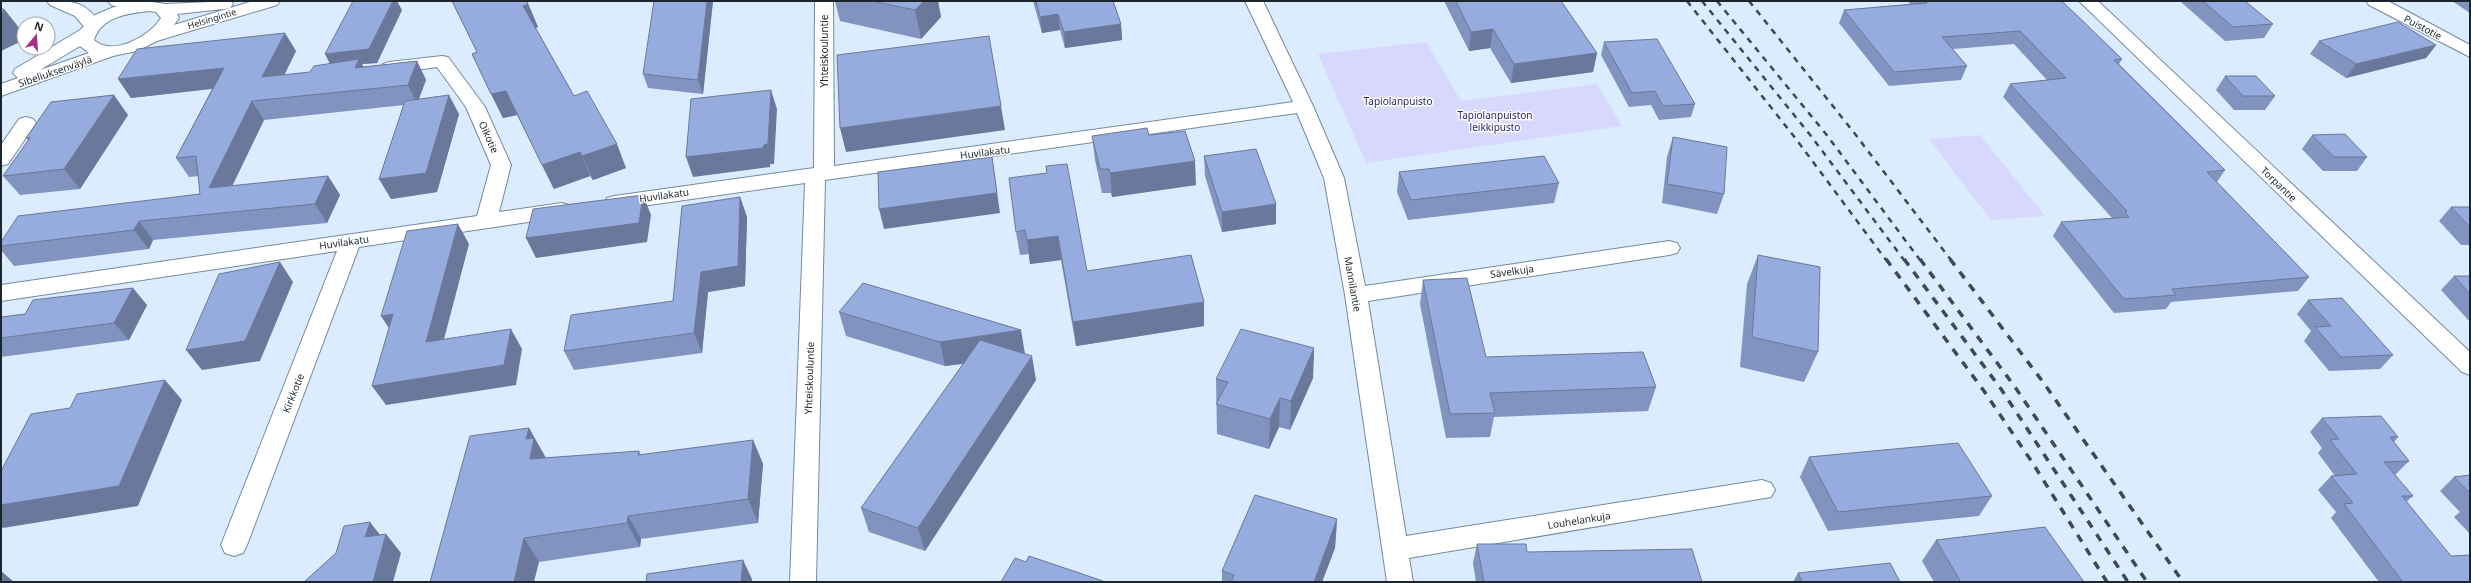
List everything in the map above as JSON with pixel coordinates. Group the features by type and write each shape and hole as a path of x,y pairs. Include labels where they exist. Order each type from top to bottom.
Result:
{"street":[{"path":"56,1 77,10 86,16 89,30 85,40 88,46 108,52"},
{"name":"Helsingintie","path":"117,1 139,6 164,9 190,9 234,1"},
{"name":"Helsingintie","path":"153,37 271,1"},
{"name":"Yhteiskouluntie","path":"803,582 819,173 824,1"},
{"name":"Mannilantie","path":"1254,1 1304,106 1334,178 1356,295 1400,582"},
{"name":"Torpantie","path":"2088,1 2470,366"},
{"name":"Puistotie","path":"2375,1 2470,52"},
{"name":"Sibeliuksenväylä","path":"1,86 89,30 108,15 139,6"},
{"path":"153,37 164,28 170,18 169,13 164,9"},
{"name":"Sibeliuksenväylä","path":"1,90 108,52 133,46 153,37"},
{"name":"Oikotie","path":"374,70 442,61 475,107 501,165 486,222"},
{"name":"Huvilakatu","path":"1,293 589,206 819,173 1018,148 1304,106"},
{"path":"1,160 26,123"},
{"name":"Kirkkotie","path":"234,545 351,241"},
{"name":"Sävelkuja","path":"1356,295 1669,248"},
{"name":"Louhelankuja","path":"1395,549 1762,490"}],"green space":[{"name":"Tapiolanpuisto","path":"1426,42 1461,101 1597,84 1622,126 1366,163 1318,54"},
{"path":"1980,135 2045,216 1991,220 1929,139"}],"building":[{"path":"353,1 393,1 369,49 325,54"},
{"path":"452,1 527,1 528,4 523,6 574,96 587,91 617,144 582,156 580,152 542,165 506,91 491,94 472,54 477,52"},
{"path":"654,1 707,1 698,80 643,74"},
{"path":"872,1 924,1 915,10"},
{"path":"1036,1 1113,1 1121,24 1064,32 1058,14 1040,17"},
{"path":"1456,1 1561,1 1597,53 1514,64 1493,29 1471,32"},
{"path":"1925,1 2062,1 2122,59 2114,60 2225,170 2207,172 2309,277 2172,289 2176,295 2124,299 2061,222 2129,217 2125,212 2127,211 2010,84 2066,78 2020,31 1942,37 1967,66 1894,72 1844,10 1927,3"},
{"path":"2203,1 2245,1 2273,24 2233,27"},
{"path":"2398,22 2436,45 2356,64 2319,41"},
{"path":"285,33 262,77 310,72 314,66 359,59 355,68 417,61 408,85 252,101 209,188 328,176 315,204 139,221 134,230 1,246 1,242 18,216 200,194 196,156 176,158 224,68 118,79 137,49"},
{"path":"989,36 1001,106 840,128 837,55"},
{"path":"1657,39 1695,104 1663,106 1655,91 1632,93 1604,42"},
{"path":"2225,76 2256,76 2275,96 2243,96"},
{"path":"771,90 768,144 764,145 763,148 686,157 691,99"},
{"path":"114,95 64,169 3,176 30,138 26,138 51,102"},
{"path":"449,95 426,173 379,179 405,101"},
{"path":"1147,128 1149,135 1185,131 1195,161 1110,173 1109,169 1100,169 1092,136"},
{"path":"2345,134 2367,157 2334,157 2312,135"},
{"path":"1673,137 1727,147 1724,194 1667,184"},
{"path":"1256,149 1276,204 1222,212 1204,156"},
{"path":"1544,156 1559,183 1411,200 1399,172"},
{"path":"992,157 997,193 879,209 878,172"},
{"path":"1067,164 1087,271 1191,255 1204,302 1073,322 1058,236 1027,240 1025,230 1016,232 1009,178 1047,173 1046,166"},
{"path":"643,195 639,223 526,238 533,209"},
{"path":"740,197 738,266 701,272 694,333 564,351 571,315 673,301 682,206"},
{"path":"2451,207 2470,207 2470,227"},
{"path":"458,224 426,342 511,329 504,365 372,386 393,314 381,316 407,231"},
{"path":"1758,255 1820,267 1818,352 1752,337"},
{"path":"280,262 245,341 186,350 219,274"},
{"path":"2454,276 2470,276 2470,294"},
{"path":"1467,278 1486,357 1643,352 1656,387 1490,393 1495,413 1450,414 1423,280"},
{"path":"863,283 1021,330 940,342 839,312"},
{"path":"133,288 114,323 1,338 1,317 25,314 33,300"},
{"path":"2342,298 2393,355 2341,357 2315,327 2331,326 2308,300"},
{"path":"1241,329 1314,348 1291,401 1280,398 1270,419 1216,404 1228,382 1216,379"},
{"path":"980,340 1032,356 918,528 861,508"},
{"path":"165,380 119,486 1,505 1,471 31,414 70,408 77,394"},
{"path":"2381,416 2398,437 2390,437 2409,461 2384,462 2413,496 2402,496 2451,556 2470,555 2470,582 2403,582 2344,504 2353,503 2331,476 2357,474 2330,440 2339,439 2322,418"},
{"path":"529,428 526,439 534,438 530,459 639,451 638,455 753,440 748,499 628,516 627,523 524,538 514,582 430,582 470,436"},
{"path":"1958,443 1992,496 1838,512 1809,457"},
{"path":"2470,475 2470,493 2454,477"},
{"path":"1255,495 1337,519 1314,582 1231,582 1234,575 1222,571"},
{"path":"370,522 365,537 386,534 373,582 304,582 336,553 344,526"},
{"path":"2045,527 2084,582 1961,582 1936,540"},
{"path":"1477,544 1526,544 1527,552 1692,549 1702,582 1484,582"},
{"path":"1029,556 1103,582 1001,582 1015,558 1026,562"},
{"path":"743,560 741,582 646,582 647,574"},
{"path":"1890,563 1900,582 1802,582 1798,573"}],"railway":[{"path":"1687,1 1796,139 1886,260"},
{"path":"1702,1 1811,136 1904,260"},
{"path":"1717,1 1826,134 1920,260"},
{"path":"1749,1 1852,130 1951,260"},
{"path":"1886,259 1984,391 2032,462 2107,582"},
{"path":"1904,259 2001,389 2128,582"},
{"path":"1920,259 2015,387 2147,582"},
{"path":"1950,259 2043,382 2183,582"}],"park label":[{"name":"Tapiolanpuiston leikkipusto","path":"1495,120"}]}
